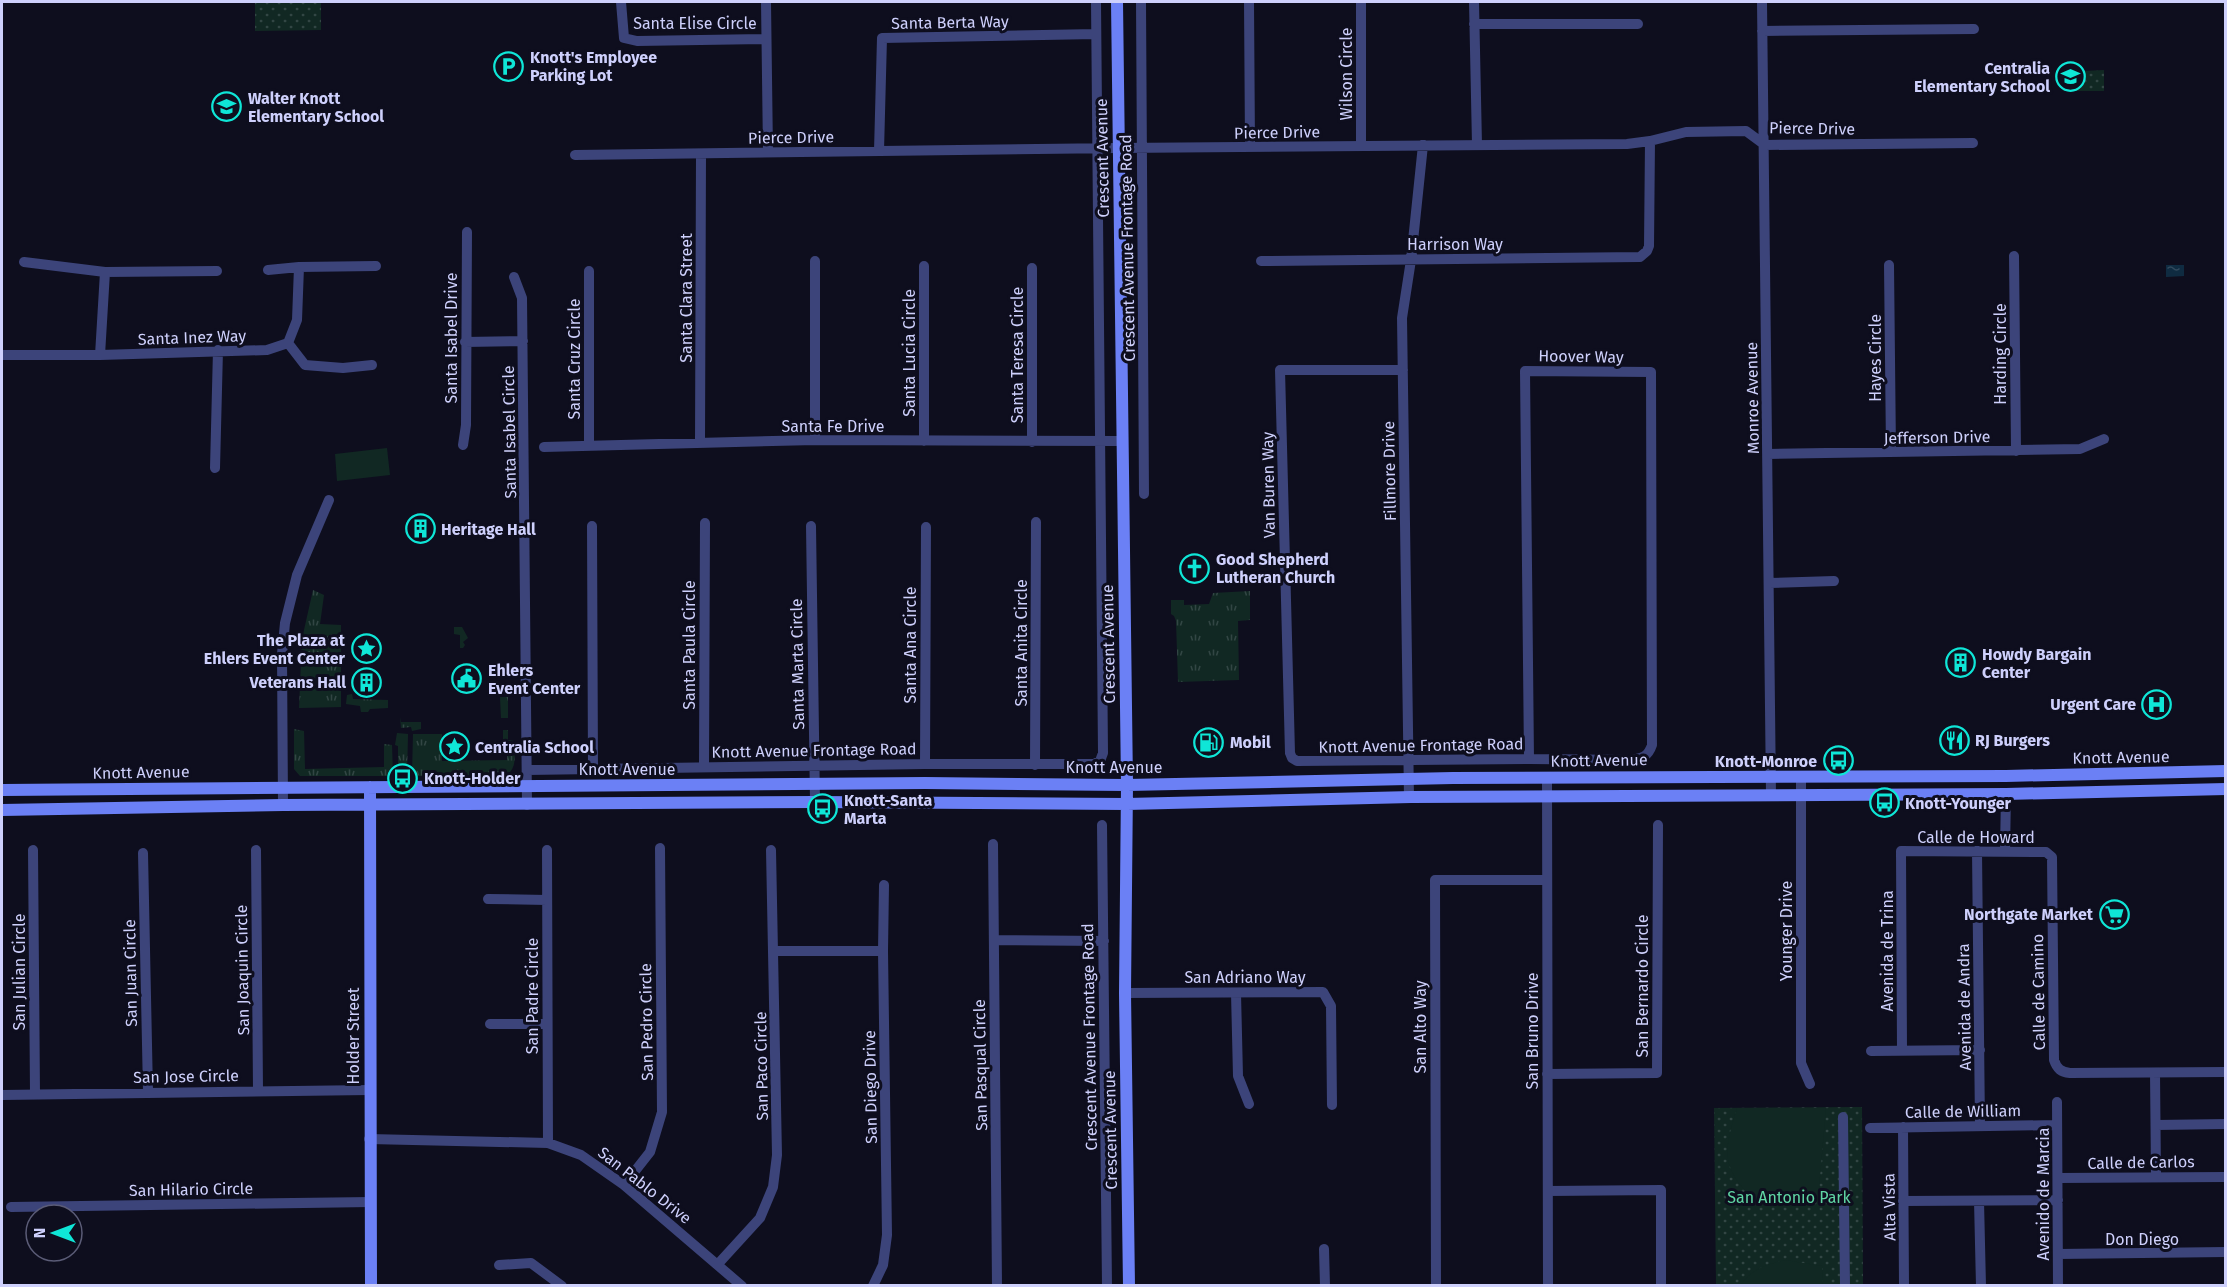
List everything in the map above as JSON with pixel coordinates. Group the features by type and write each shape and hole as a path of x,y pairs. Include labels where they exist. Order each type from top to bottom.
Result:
{"main road":[{"name":"Crescent Avenue","path":"1117,2 1127,784 1125,993 1129,1286"},
{"name":"Knott Avenue","path":"2,790 1127,784 1547,777 2006,776 2226,771"},
{"path":"2006,776 2006,794"},
{"path":"1297,781 1297,800"},
{"name":"Holder Street","path":"370,787 371,1286"},
{"path":"2,810 283,805 815,802 1127,804 1547,796 2006,794 2226,789"}],"street":[{"name":"Santa Elise Circle","path":"621,2 624,38 637,40 766,39"},
{"path":"766,2 768,152"},
{"name":"Crescent Avenue","path":"1096,2 1103,753 1100,761"},
{"name":"Crescent Avenue Frontage Road","path":"1141,2 1140,148 1144,494"},
{"path":"1249,2 1250,147"},
{"name":"Wilson Circle","path":"1360,146 1361,2"},
{"path":"1474,2 1477,145"},
{"name":"Monroe Avenue","path":"1762,2 1771,795"},
{"path":"1474,24 1638,24"},
{"path":"1762,31 1974,29"},
{"name":"Santa Berta Way","path":"879,151 882,38 1096,34"},
{"name":"Pierce Drive","path":"575,155 1627,144 1686,132 1746,130 1765,145 1973,143"},
{"name":"Harrison Way","path":"1261,261 1640,257 1650,253 1650,141"},
{"name":"Fillmore Drive","path":"1409,798 1402,318 1411,260 1423,145"},
{"name":"Santa Clara Street","path":"700,443 701,154"},
{"name":"Santa Isabel Drive","path":"463,445 466,425 467,232"},
{"name":"Harding Circle","path":"2014,256 2016,451"},
{"path":"815,261 815,440"},
{"path":"24,262 105,272 217,271"},
{"name":"Hayes Circle","path":"1889,265 1891,452"},
{"path":"268,270 299,267 376,266"},
{"name":"Santa Lucia Circle","path":"924,266 924,441"},
{"path":"299,267 297,320 288,343 305,364 344,368 372,365"},
{"name":"Santa Teresa Circle","path":"1032,268 1032,442"},
{"name":"Santa Cruz Circle","path":"589,271 589,446"},
{"path":"100,355 105,272"},
{"name":"Santa Isabel Circle","path":"514,277 522,298 527,805"},
{"path":"465,342 523,341"},
{"name":"Santa Inez Way","path":"2,355 100,355 267,350 288,343"},
{"path":"215,468 218,350"},
{"name":"Van Buren Way","path":"1292,758 1290,753 1280,370 1402,370"},
{"name":"Hoover Way","path":"1529,759 1526,370 1651,372 1652,745"},
{"name":"Jefferson Drive","path":"1768,454 2080,449 2104,439"},
{"name":"Santa Fe Drive","path":"544,447 815,440 1121,441"},
{"path":"283,805 282,654 285,623 297,574 329,500"},
{"name":"Santa Anita Circle","path":"1035,765 1036,522"},
{"name":"Santa Paula Circle","path":"704,767 705,523"},
{"path":"592,526 593,769"},
{"name":"Santa Marta Circle","path":"811,526 815,802"},
{"name":"Santa Ana Circle","path":"925,764 926,527"},
{"path":"1769,583 1833,581"},
{"name":"Knott Avenue Frontage Road","path":"1292,758 1297,761 1631,760 1644,758 1650,753 1652,745"},
{"name":"Knott Avenue Frontage Road","path":"527,770 925,764 1035,765 1094,764 1100,761"},
{"name":"Younger Drive","path":"1801,776 1801,1063 1810,1084"},
{"name":"San Bruno Drive","path":"1547,777 1548,1286"},
{"path":"2005,851 2006,794"},
{"name":"Crescent Avenue Frontage Road","path":"1102,825 1107,1286"},
{"name":"San Bernardo Circle","path":"1547,1074 1657,1073 1658,825"},
{"name":"San Pasqual Circle","path":"993,844 998,1286"},
{"name":"San Pedro Circle","path":"624,1185 650,1152 662,1112 660,848"},
{"name":"San Julian Circle","path":"33,850 35,1094"},
{"name":"San Joaquin Circle","path":"256,850 258,1090"},
{"name":"San Padre Circle","path":"547,850 548,1143"},
{"name":"San Paco Circle","path":"718,1264 760,1218 773,1188 777,1155 771,850"},
{"name":"Calle de Howard","path":"1901,851 2005,851 2050,854"},
{"name":"Avenida de Trina","path":"1901,851 1902,1051"},
{"name":"Avenida de Andra","path":"1977,851 1980,1126"},
{"name":"San Juan Circle","path":"143,853 148,1092"},
{"name":"Calle de Camino","path":"2050,854 2052,857 2054,1060 2056,1067 2062,1072 2070,1073 2226,1072"},
{"name":"San Alto Way","path":"1436,1286 1435,880 1547,880"},
{"name":"San Diego Drive","path":"873,1286 883,1265 887,1235 884,885"},
{"path":"488,899 547,900"},
{"path":"994,940 1104,941"},
{"path":"774,951 883,951"},
{"name":"San Adriano Way","path":"1125,993 1323,992 1330,1006 1332,1105"},
{"path":"1236,993 1238,1076 1249,1104"},
{"path":"490,1024 547,1024"},
{"path":"1871,1051 1980,1050"},
{"path":"2155,1073 2156,1176"},
{"name":"San Jose Circle","path":"2,1095 369,1090"},
{"name":"Avenido de Marcia","path":"2057,1102 2058,1286"},
{"path":"1842,1117 1845,1286"},
{"path":"2156,1125 2226,1124"},
{"name":"Calle de William","path":"1870,1128 2057,1125"},
{"name":"Alta Vista","path":"1903,1127 1904,1286"},
{"name":"San Pablo Drive","path":"369,1139 548,1143 581,1155 624,1185 742,1286"},
{"name":"Calle de Carlos","path":"2058,1178 2226,1177"},
{"path":"1548,1191 1661,1190 1661,1286"},
{"path":"1903,1202 2058,1200"},
{"path":"1979,1201 1980,1286"},
{"name":"San Hilario Circle","path":"11,1207 371,1202"},
{"path":"1324,1249 1325,1286"},
{"name":"Don Diego","path":"2058,1254 2226,1252"},
{"path":"499,1265 531,1263 562,1286"}],"green space":[{"path":"255,2 321,2 321,30 255,31"},
{"path":"2104,70 2104,91 2063,91 2062,77 2079,77 2084,71"},
{"path":"387,448 390,475 337,481 335,454"},
{"path":"313,590 324,595 320,624 341,625 341,707 299,708 302,639"},
{"path":"1250,591 1250,620 1238,621 1239,680 1178,682 1176,621 1171,614 1171,600 1184,600 1184,605 1209,604 1213,593"},
{"path":"454,627 462,627 468,638 463,642 465,645 463,648 460,648 460,635 454,634"},
{"path":"352,694 353,699 388,700 388,708 361,712 360,706 346,704 347,695"},
{"path":"500,697 508,697 508,718 501,718"},
{"path":"400,717 401,722 421,722 421,729 412,731 411,727 401,728"},
{"path":"294,729 304,731 305,769 384,767 384,744 392,745 393,776 300,776 294,769"},
{"path":"503,730 508,730 508,740 514,741 514,764 507,775 428,777 412,775 413,734 442,734 442,761 507,760 508,747 503,745"},
{"path":"397,733 408,734 407,777 404,776 404,769 398,764 398,746 395,745"},
{"name":"San Antonio Park","path":"1862,1107 1863,1285 1716,1285 1714,1108"},
{"path":"1737,1108 1826,1108 1818,1200 1792,1207 1779,1206 1755,1198 1736,1180 1727,1153"},
{"path":"1785,1260 1822,1266 1823,1285 1741,1285 1745,1279 1760,1268"}],"water":[{"path":"2166,265 2184,265 2184,276 2166,277"}],"place":[{"name":"Knott's Employee Parking Lot","path":"509,66"},
{"name":"Centralia Elementary School","path":"2071,77"},
{"name":"Walter Knott Elementary School","path":"227,107"},
{"name":"Heritage Hall","path":"420,529"},
{"name":"Good Shepherd Lutheran Church","path":"1195,568"},
{"name":"The Plaza at Ehlers Event Center","path":"366,649"},
{"name":"Howdy Bargain Center","path":"1961,663"},
{"name":"Ehlers Event Center","path":"467,679"},
{"name":"Veterans Hall","path":"367,682"},
{"name":"Urgent Care","path":"2157,704"},
{"name":"RJ Burgers","path":"1954,740"},
{"name":"Mobil","path":"1209,742"},
{"name":"Centralia School","path":"454,747"},
{"name":"Knott-Monroe","path":"1838,761"},
{"name":"Knott-Holder","path":"403,778"},
{"name":"Knott-Younger","path":"1884,803"},
{"name":"Knott-Santa Marta","path":"823,809"},
{"name":"Northgate Market","path":"2114,914"}]}
